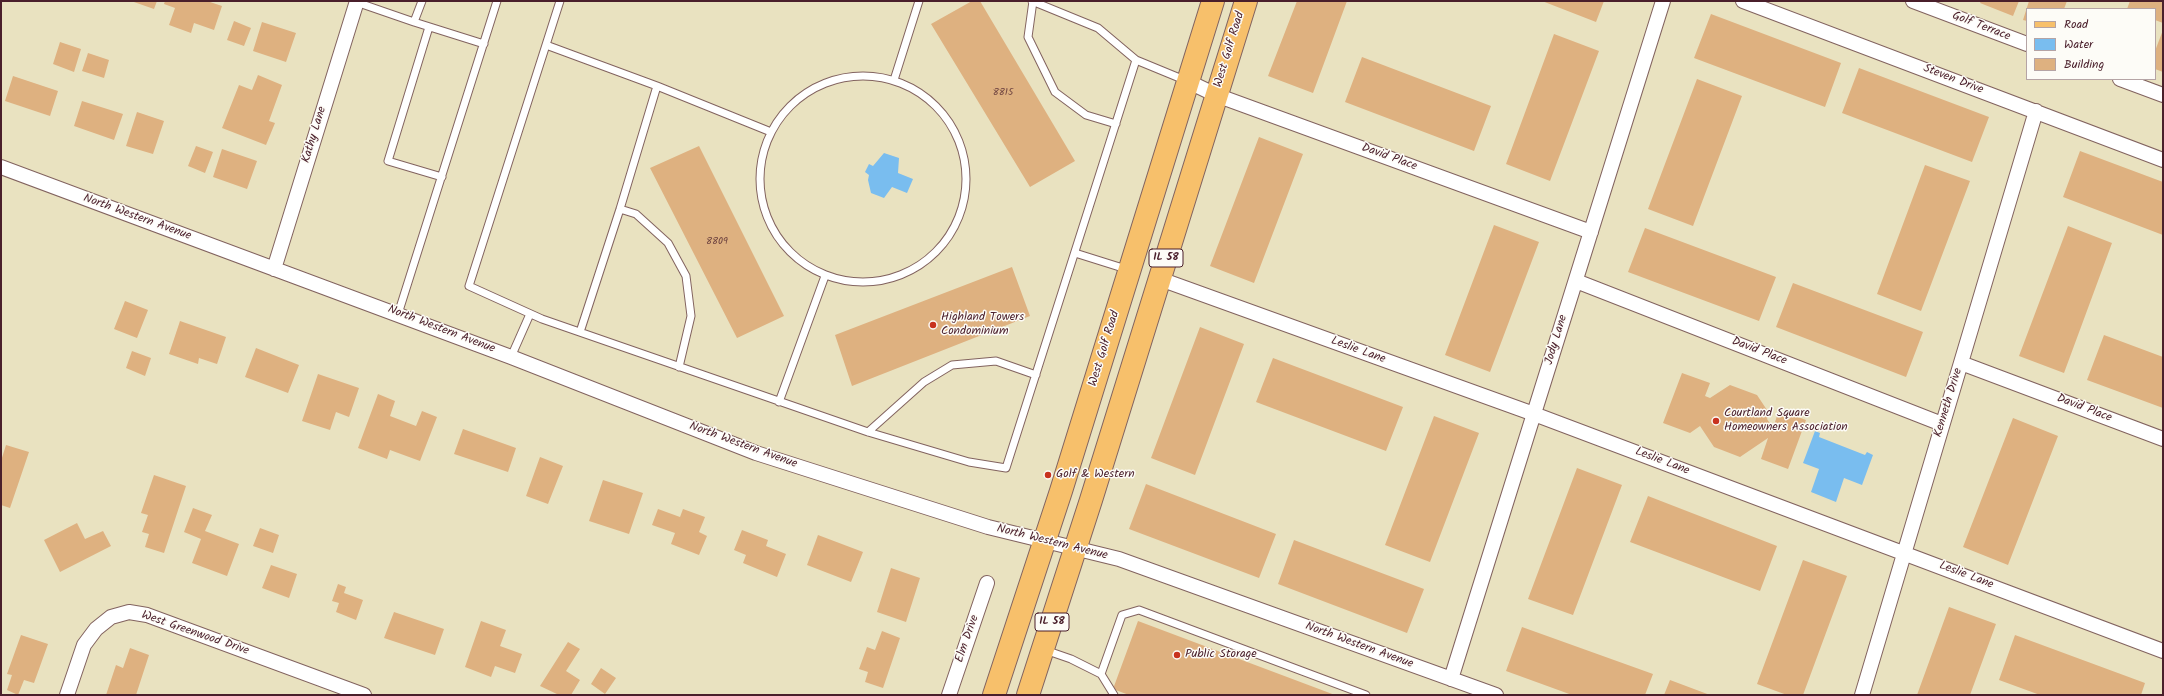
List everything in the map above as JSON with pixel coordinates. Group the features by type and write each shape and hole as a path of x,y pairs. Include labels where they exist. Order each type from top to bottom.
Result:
{"main road":[{"name":"West Golf Road","path":"994,695 1045,542 1213,1"},
{"name":"West Golf Road","path":"1028,695 1076,549 1246,1"}],"street":[{"name":"Kathy Lane","path":"274,268 355,1"},
{"name":"Jody Lane","path":"1451,679 1663,1"},
{"name":"Steven Drive","path":"1742,1 2163,160"},
{"name":"Golf Terrace","path":"1913,1 2026,44"},
{"path":"2123,80 2163,95"},
{"name":"David Place","path":"1188,81 1216,94 1591,232"},
{"name":"Kenneth Drive","path":"1862,695 2036,111"},
{"name":"North Western Avenue","path":"1,167 398,314 756,453 988,527 1126,562 1496,695"},
{"name":"Leslie Lane","path":"1160,279 1534,414 2163,651"},
{"name":"David Place","path":"1576,281 1942,424"},
{"name":"David Place","path":"1961,363 2163,439"},
{"name":"Elm Drive","path":"949,695 987,583"},
{"name":"West Greenwood Drive","path":"67,695 84,645 96,628 111,617 130,612 147,614 364,695"}],"lane":[{"path":"355,1 414,22 484,44"},
{"path":"414,22 422,1"},
{"path":"398,314 497,1"},
{"path":"560,1 469,286 530,314 779,402 868,432 968,462 1006,468 1136,60"},
{"path":"894,80 919,1"},
{"path":"1116,124 1086,115 1055,92 1028,37 1032,1 1098,28 1136,60 1188,81"},
{"path":"429,27 388,161 442,177"},
{"path":"546,45 657,86 771,132"},
{"path":"843,75 875,76 894,80 923,94 947,118 962,148 967,181 961,213 945,243 921,266 891,279 858,283 825,276 796,258 774,232 766,212 762,199 760,165 771,132 783,113 804,94 843,75"},
{"path":"580,332 620,209 657,86"},
{"path":"620,209 636,214 668,243 686,276 691,316 679,367"},
{"path":"1075,253 1129,270"},
{"path":"779,402 825,276"},
{"path":"511,357 530,314"},
{"path":"868,432 924,382 952,365 996,361 1036,375"},
{"path":"1101,674 1122,615 1139,610 1366,695"},
{"path":"1043,649 1071,659 1101,674 1114,695"}],"water":[{"path":"884,153 899,158 898,173 913,179 907,193 892,187 884,198 871,193 868,180 869,175 865,172 869,164 873,166"},
{"path":"1815,431 1820,433 1819,437 1865,455 1867,452 1873,455 1862,485 1844,478 1836,502 1811,492 1819,469 1803,463"}],"building":[{"path":"131,1 157,1 154,9"},
{"path":"165,1 207,1 222,6 214,30 194,23 191,33 169,25 175,8 164,4"},
{"path":"972,1 980,1 1075,161 1030,187 931,24"},
{"path":"1297,1 1347,1 1313,93 1268,76"},
{"path":"1542,1 1604,1 1596,22"},
{"path":"1981,1 2019,1 2013,16 1980,3"},
{"path":"2029,1 2067,1 2064,8 2027,8"},
{"path":"2130,1 2163,1 2163,23 2156,20 2156,8 2127,8"},
{"path":"2026,10 2026,21 2023,20"},
{"path":"1711,14 1841,63 1825,107 1694,58"},
{"path":"234,21 251,28 244,46 227,40"},
{"path":"262,22 296,33 286,62 253,51"},
{"path":"2163,30 2163,72 2156,69 2156,48"},
{"path":"1554,34 1599,51 1550,181 1506,164"},
{"path":"60,42 81,49 74,72 53,64"},
{"path":"88,53 109,60 104,78 82,71"},
{"path":"1362,57 1491,106 1474,151 1345,102"},
{"path":"1859,68 1989,117 1972,162 1842,113"},
{"path":"258,75 282,85 269,121 275,123 266,145 222,128 239,85 252,90"},
{"path":"13,76 58,91 50,116 5,101"},
{"path":"1697,79 1742,96 1693,226 1648,209"},
{"path":"82,101 123,114 114,140 74,126"},
{"path":"137,112 164,121 153,154 126,146"},
{"path":"1259,137 1303,154 1254,283 1210,266"},
{"path":"196,146 213,152 205,173 188,166"},
{"path":"699,146 784,316 737,338 650,168"},
{"path":"222,149 257,161 247,189 213,177"},
{"path":"2080,151 2163,182 2163,235 2063,197"},
{"path":"1925,165 1970,181 1921,311 1877,294"},
{"path":"1494,225 1539,242 1490,372 1445,355"},
{"path":"2068,226 2112,243 2064,373 2019,356"},
{"path":"1645,228 1776,277 1759,321 1628,272"},
{"name":"Highland Towers Condominium","path":"1012,267 1030,316 852,386 835,335"},
{"path":"1793,283 1923,332 1906,377 1776,327"},
{"path":"125,301 148,310 137,338 114,329"},
{"path":"180,321 226,337 217,364 199,358 198,364 169,354"},
{"path":"1200,327 1244,344 1195,475 1151,458"},
{"path":"2104,335 2163,357 2163,408 2087,380"},
{"path":"256,348 299,365 288,393 245,377"},
{"path":"132,351 151,358 145,376 126,368"},
{"path":"1273,358 1403,407 1386,451 1256,402"},
{"name":"Courtland Square Homeowners Association","path":"1682,373 1710,383 1705,396 1710,398 1730,385 1757,395 1769,413 1767,419 1773,428 1779,410 1806,420 1788,469 1761,459 1768,438 1740,457 1714,447 1700,426 1690,433 1663,423"},
{"path":"318,374 359,388 349,417 336,412 330,430 302,421"},
{"path":"378,394 395,401 390,416 416,426 422,411 437,417 420,461 390,450 387,459 358,448"},
{"path":"1434,416 1479,433 1430,562 1385,545"},
{"path":"2013,418 2058,436 2008,565 1963,547"},
{"path":"463,429 516,448 508,472 454,454"},
{"path":"6,445 29,452 10,508 1,505 1,461"},
{"path":"540,457 563,466 548,504 526,496"},
{"path":"1577,468 1622,485 1573,615 1528,599"},
{"path":"154,475 186,486 164,553 145,547 149,534 142,532 148,515 141,513"},
{"path":"603,480 643,493 629,534 589,521"},
{"path":"1146,484 1276,534 1259,578 1129,529"},
{"path":"1648,496 1777,546 1760,591 1630,542"},
{"path":"193,508 212,515 205,531 239,544 227,576 192,563 201,539 184,532"},
{"path":"658,509 680,517 683,509 705,517 699,532 707,536 699,555 671,544 675,533 652,525"},
{"path":"77,523 85,539 103,531 111,546 60,572 44,540"},
{"path":"260,528 279,535 273,553 253,546"},
{"path":"742,530 768,540 766,546 786,554 777,577 743,563 746,555 734,550"},
{"path":"818,535 863,552 851,582 807,565"},
{"path":"1294,540 1424,589 1407,633 1278,584"},
{"path":"1803,560 1847,576 1803,695 1787,695 1757,684"},
{"path":"271,565 297,574 289,598 262,588"},
{"path":"891,568 920,578 906,622 877,612"},
{"path":"338,584 346,587 344,593 363,600 356,620 336,612 339,603 332,601"},
{"path":"1949,607 1996,624 1970,695 1917,695"},
{"path":"394,612 444,629 435,655 384,638"},
{"path":"481,621 506,630 500,646 522,654 515,673 495,666 491,677 465,667"},
{"name":"Public Storage","path":"1138,621 1335,695 1129,695 1113,689"},
{"path":"1522,627 1653,674 1645,695 1572,695 1506,671"},
{"path":"882,631 900,638 883,688 865,682 868,672 859,669 867,647 875,650"},
{"path":"21,635 48,644 34,683 24,680 18,695 7,690 12,675 7,674"},
{"path":"2015,635 2145,683 2141,695 2040,695 1999,680"},
{"path":"568,642 580,649 566,671 580,680 571,695 559,695 540,686"},
{"path":"130,648 149,655 136,695 106,695 116,665 123,668"},
{"path":"601,668 616,678 605,694 591,684"},
{"path":"1670,680 1710,695 1664,695"}],"place":[{"name":"Highland Towers Condominium","path":"933,325"},
{"name":"Courtland Square Homeowners Association","path":"1716,421"},
{"name":"Golf & Western","path":"1048,475"},
{"name":"Public Storage","path":"1177,655"}]}
